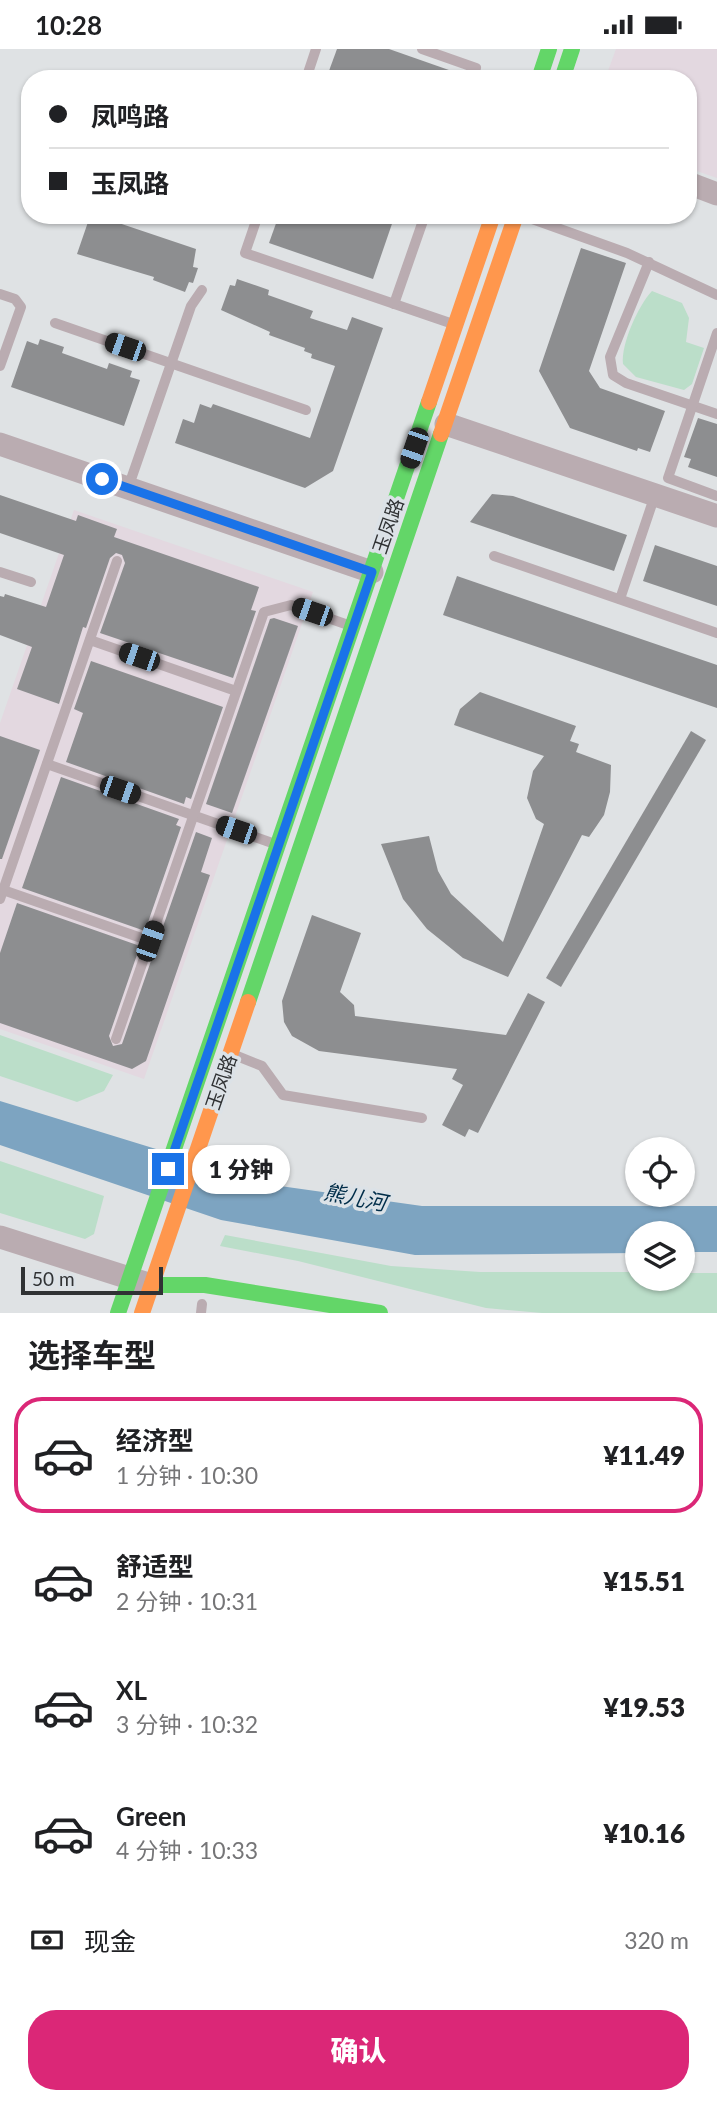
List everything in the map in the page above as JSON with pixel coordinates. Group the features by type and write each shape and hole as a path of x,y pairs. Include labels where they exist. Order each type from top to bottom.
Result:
{"street":[{"path":"541,70 549,49"},
{"path":"565,70 572,49"},
{"path":"697,186 717,194"},
{"name":"玉凤路","path":"142,1313 141,1282 146,1233 489,224"},
{"name":"玉凤路","path":"118,1313 141,1282 168,1236 515,224"},
{"path":"446,424 717,516"},
{"path":"0,444 372,572"},
{"path":"0,1237 141,1282 206,1307"},
{"path":"141,1282 205,1285 380,1313"}],"lane":[{"path":"309,70 316,49"},
{"path":"422,49 475,70"},
{"path":"255,224 245,253 456,325"},
{"path":"394,304 422,224"},
{"path":"543,224 649,262 717,295"},
{"path":"649,262 610,357 613,375 626,383 717,414"},
{"path":"128,488 191,306 202,290"},
{"path":"0,294 15,299 21,307 0,366"},
{"path":"55,323 306,410"},
{"path":"717,333 668,478 717,496"},
{"path":"620,599 655,495"},
{"path":"494,556 717,632"},
{"path":"117,561 1,894 150,941"},
{"path":"0,572 30,582"},
{"path":"116,1039 264,612 291,605 354,627"},
{"path":"90,640 236,691"},
{"path":"47,764 279,845"},
{"path":"231,1054 262,1066 283,1095 422,1118"}],"shaded area":[{"path":"616,49 717,49 717,178 697,171 697,70 608,70"},
{"path":"74,510 313,592 144,1079 0,1029 0,723"}],"green space":[{"path":"652,291 682,303 689,318 686,342 704,348 692,384 684,390 636,377 623,364 625,346 632,326 641,306"},
{"path":"0,1035 113,1075 104,1091 77,1102 0,1076"},
{"path":"0,1161 104,1196 94,1234 85,1239 0,1213"},
{"path":"225,1235 391,1266 480,1272 625,1272 625,1291 695,1291 695,1273 717,1273 717,1313 542,1313 486,1308 298,1261 220,1246"}],"water":[{"name":"熊儿河","path":"0,1101 273,1185 422,1206 717,1206 717,1252 695,1252 695,1221 625,1221 625,1253 415,1255 221,1220 0,1145"}],"building":[{"path":"337,49 389,49 449,70 329,70"},
{"path":"87,224 122,224 196,249 193,267 198,268 193,283 189,282 185,292 153,280 154,277 77,254"},
{"path":"276,224 392,224 373,279 269,243"},
{"path":"581,248 626,263 589,371 600,388 665,411 650,452 638,448 637,451 570,428 539,371"},
{"path":"237,279 269,290 268,295 313,311 310,318 347,330 352,317 383,328 333,471 305,488 175,443 183,419 194,423 200,404 211,408 213,404 310,438 335,366 311,358 312,354 304,351 305,348 269,335 270,332 221,310 230,285 235,286"},
{"path":"40,339 64,347 62,353 107,369 109,363 132,371 130,377 140,380 124,426 11,387 27,341 38,345"},
{"path":"698,418 717,424 717,477 688,467 691,459 684,457"},
{"path":"492,494 513,496 627,535 614,571 470,522"},
{"path":"0,495 76,521 78,515 117,529 114,537 259,587 251,610 256,611 233,678 100,633 125,563 122,555 116,553 110,558 86,628 83,627 59,704 17,689 32,647 0,635 0,596 4,597 5,594 46,607 64,555 0,533"},
{"path":"655,545 717,566 717,606 643,581"},
{"path":"457,576 717,665 717,708 443,615"},
{"path":"270,619 298,626 232,813 206,804"},
{"path":"91,661 223,707 191,799 186,797 184,804 66,762 83,713 74,709"},
{"path":"480,692 576,726 570,741 579,744 576,752 611,765 610,792 604,815 589,837 582,835 508,977 463,958 427,929 403,899 381,844 429,836 438,871 451,894 503,942 544,824 536,819 527,798 533,771 544,756 454,725 460,709"},
{"path":"691,731 706,740 561,987 546,978"},
{"path":"0,736 40,750 2,859 0,859"},
{"path":"61,777 179,819 176,825 181,827 145,931 22,888"},
{"path":"196,832 212,838 201,872 210,875 146,1061 132,1069 0,1023 0,953 17,903 140,946 109,1036 113,1046 122,1044"},
{"path":"312,915 361,933 340,992 354,1005 355,1016 506,1035 528,993 545,1002 478,1133 469,1129 465,1137 442,1125 463,1085 452,1079 457,1069 319,1051 292,1036 284,1022 282,1001"}],"traffic: fast":[{"path":"542,70 549,49"},
{"path":"565,70 572,49"},
{"path":"118,1313 429,402"},
{"path":"248,1002 441,434"},
{"path":"152,1285 205,1285 380,1313"}],"traffic: slow":[{"path":"429,402 490,224"},
{"path":"441,434 513,224"},
{"path":"142,1313 248,1002"}],"route":[{"path":"102,479 372,572 168,1169"}]}
